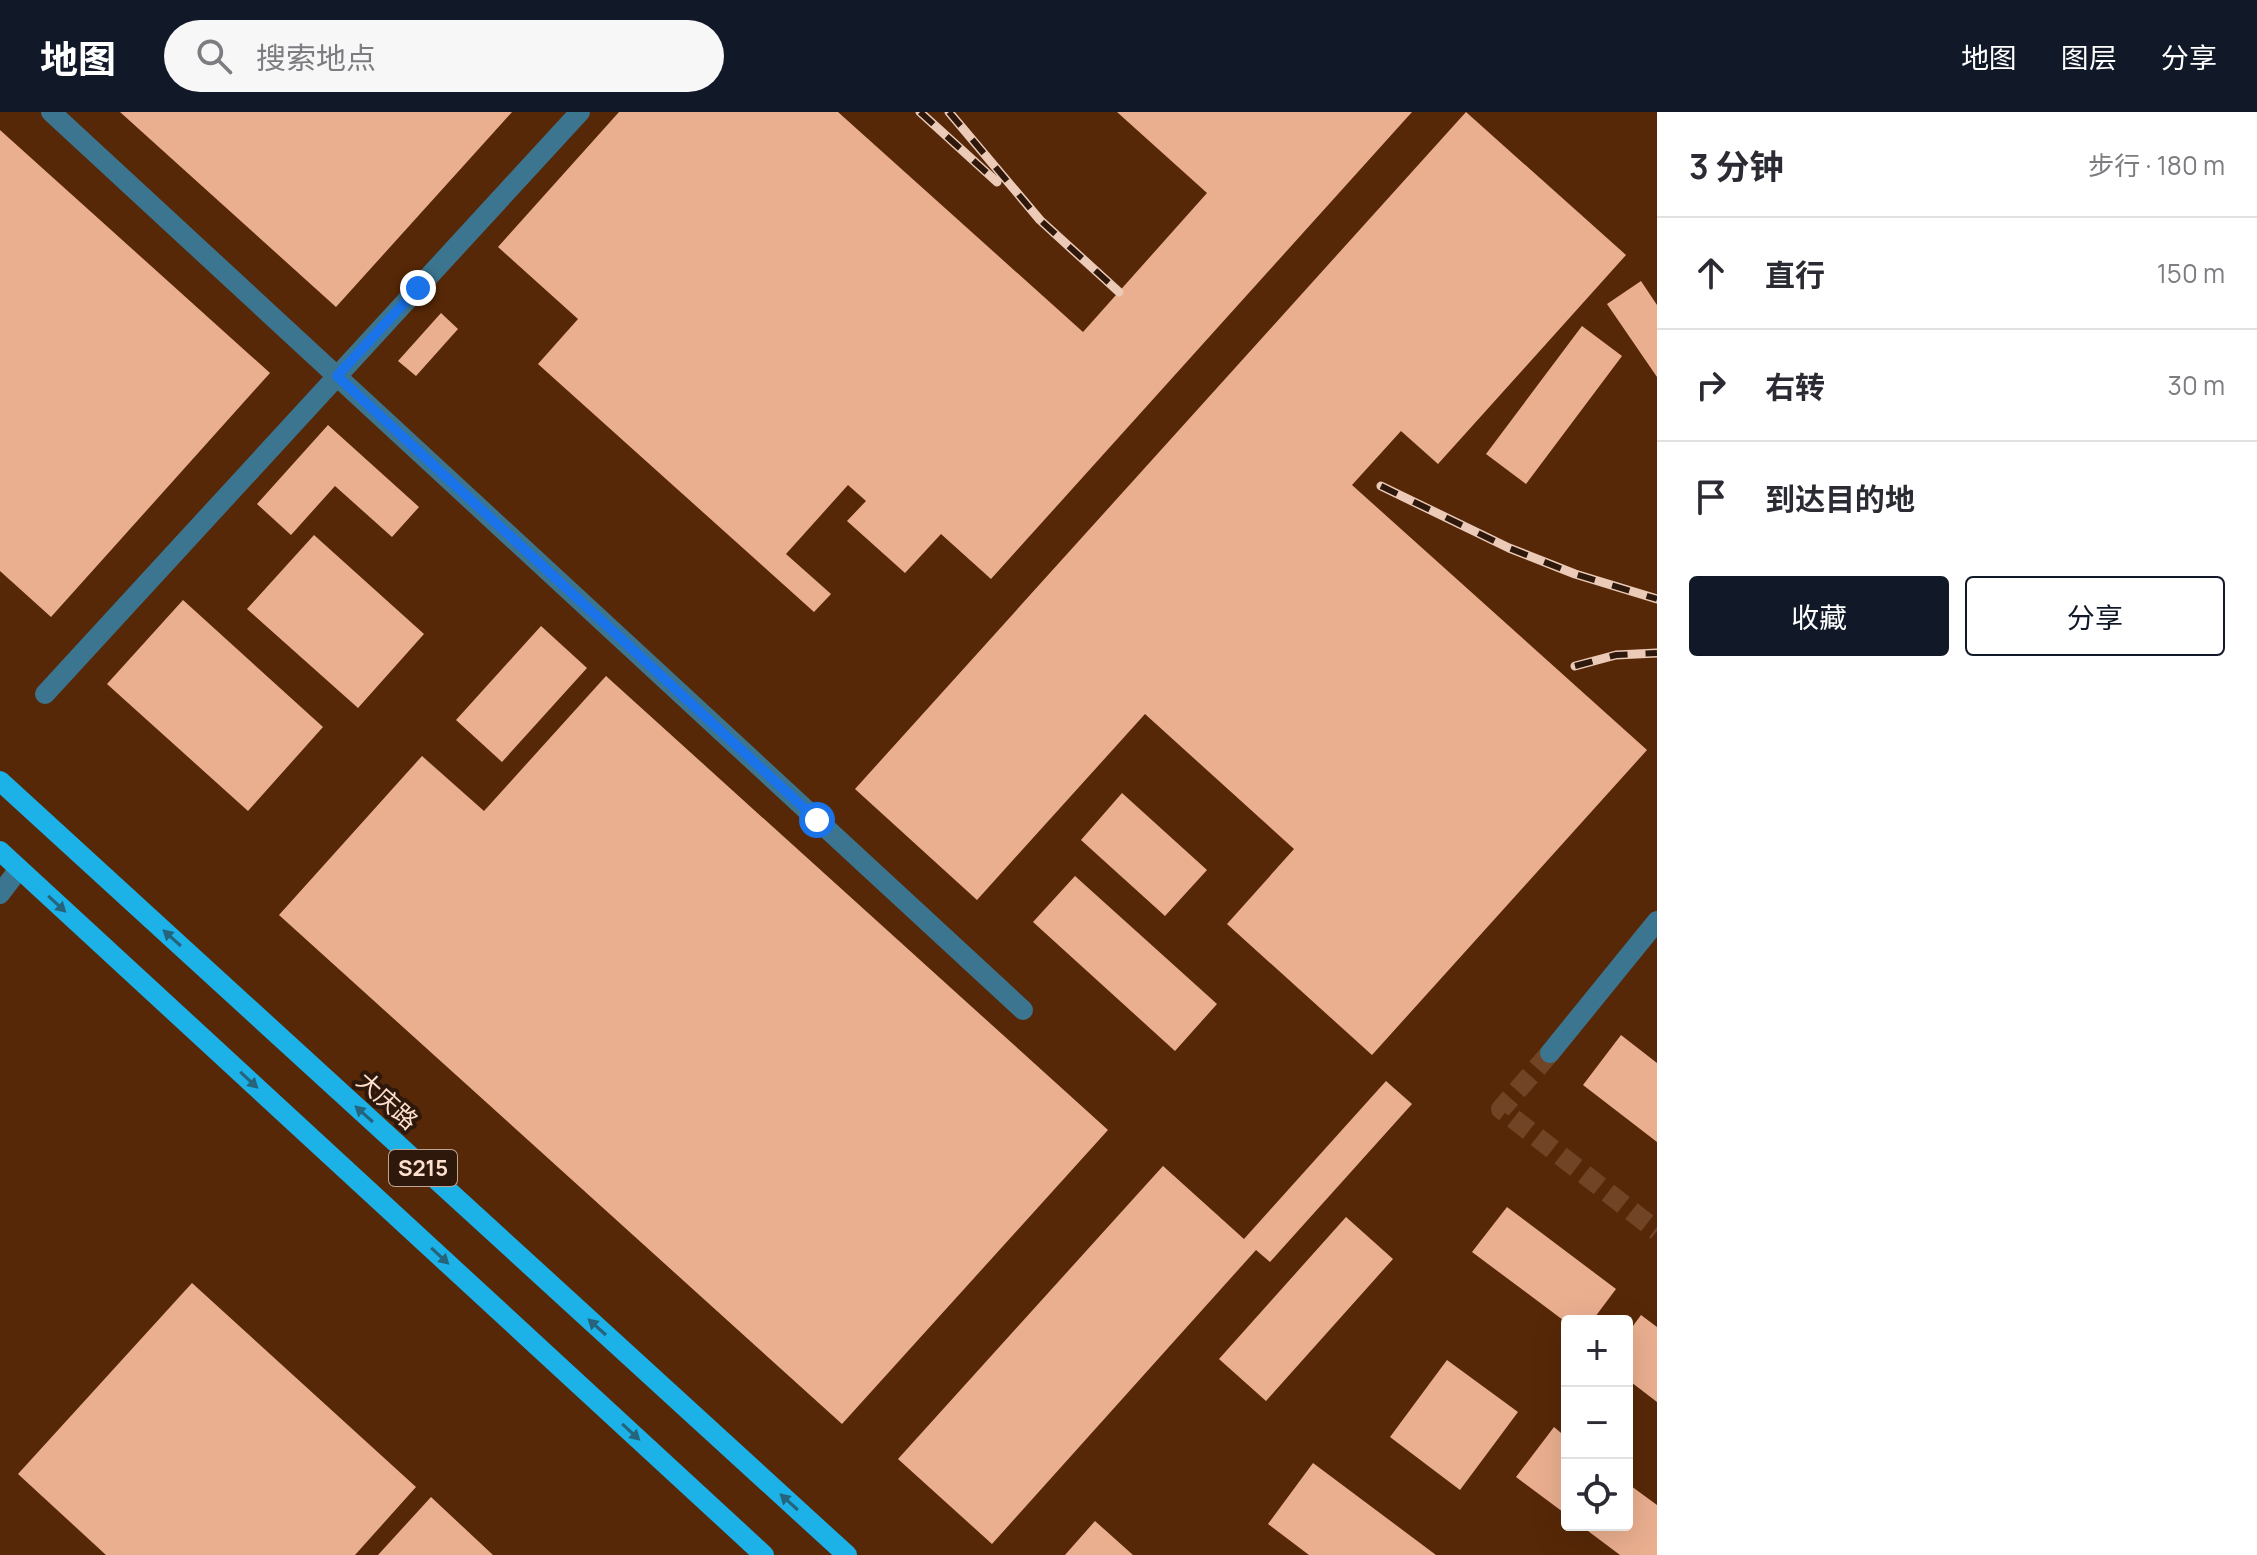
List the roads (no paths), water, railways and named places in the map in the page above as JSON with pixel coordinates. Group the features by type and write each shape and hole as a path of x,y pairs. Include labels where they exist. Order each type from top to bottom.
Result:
{"main road":[{"name":"大庆路","path":"0,781 847,1555"},
{"name":"S215","path":"0,851 764,1555"}],"street":[{"path":"51,112 1023,1010"},
{"path":"45,694 580,112"},
{"path":"0,894 19,869"},
{"path":"1550,1053 1657,921"}],"tunnel":[{"path":"1550,1053 1501,1109 1657,1231"}],"railway":[{"path":"920,112 997,182"},
{"path":"949,112 1040,220 1119,292"},
{"path":"1381,486 1509,548 1575,574 1657,599"},
{"path":"1575,666 1616,655 1657,653"}]}
